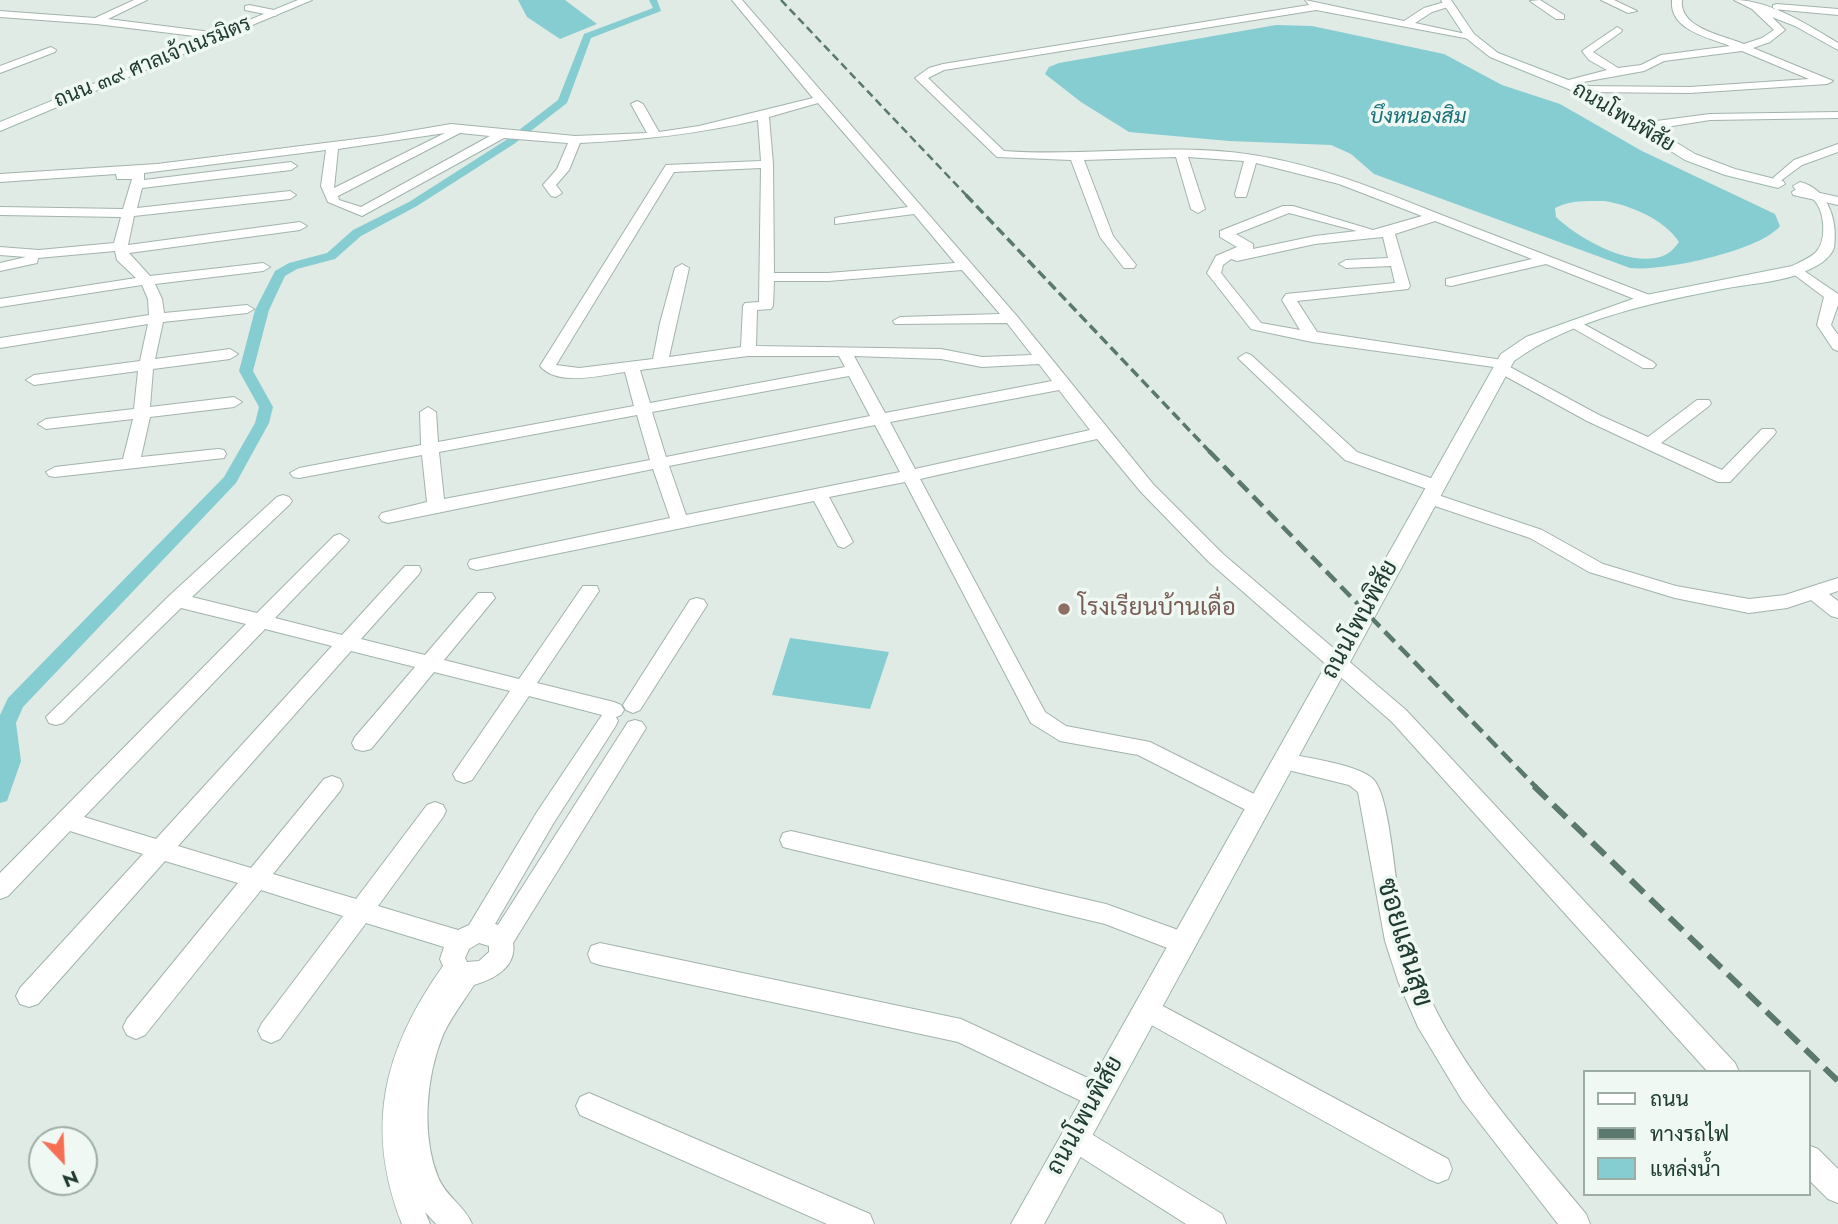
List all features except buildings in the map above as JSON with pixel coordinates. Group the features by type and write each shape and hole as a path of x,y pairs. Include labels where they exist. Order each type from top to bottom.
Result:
{"street":[{"path":"96,21 142,0"},
{"name":"ถนน ๓๙ ศาลเจ้าเนรมิตร","path":"0,127 307,0"},
{"path":"737,0 1011,318 1147,488 1216,558 1399,716 1724,1070"},
{"path":"1535,0 1560,17"},
{"path":"1606,0 1632,11"},
{"path":"1677,0 1676,10 1684,23 1800,72 1833,82"},
{"path":"1739,0 1799,24 1838,47"},
{"path":"1795,0 1819,11"},
{"path":"1406,24 1447,2"},
{"name":"ถนนโพนพิสัย","path":"1027,1224 1502,366 1515,350 1532,340 1647,299 1797,270 1820,257 1827,248 1831,228 1825,200 1788,184 1743,176 1690,157 1580,89 1494,55 1470,36 1447,2"},
{"path":"1470,36 1313,4 943,67 921,78 1001,154 1076,156 1181,153 1251,159 1301,168 1343,181 1647,299"},
{"path":"1565,83 1616,71 1644,68 1661,58 1746,47 1766,40 1780,30 1753,5"},
{"path":"1753,5 1837,13"},
{"path":"248,8 275,13"},
{"path":"0,14 96,21 219,36"},
{"path":"1616,71 1593,58 1587,51 1617,30"},
{"path":"0,70 51,50"},
{"path":"0,64 12,65"},
{"path":"1580,89 1648,91 1833,82"},
{"path":"1648,91 1673,102"},
{"path":"0,178 157,168 381,140 436,129 462,128 575,140 655,136 710,128 820,99"},
{"path":"637,104 655,136"},
{"path":"1685,107 1710,117"},
{"path":"748,351 750,306 766,306 768,164 763,115"},
{"path":"1641,127 1710,117 1838,116"},
{"path":"331,195 462,128"},
{"path":"333,145 327,186 334,202 362,212 512,135"},
{"path":"380,170 381,140"},
{"path":"556,193 549,185 563,170 575,140"},
{"path":"1788,184 1796,164 1838,148"},
{"path":"1181,153 1198,209"},
{"path":"1076,156 1107,237 1129,265"},
{"path":"1241,194 1251,159"},
{"path":"768,164 670,167 548,366 553,370 579,373 748,351 942,354 982,362 1043,359"},
{"path":"136,185 291,166"},
{"path":"65,180 139,175 122,257 148,281 155,298 156,318 147,363 138,447 130,463"},
{"path":"0,211 19,209 129,213 290,194"},
{"path":"1383,232 1288,209 1224,234 1248,247 1219,259 1213,267 1214,273 1256,326 1502,366 1648,445 1724,478 1768,432"},
{"path":"841,222 917,210"},
{"path":"1219,259 1254,255 1315,240 1383,232 1434,217"},
{"path":"0,251 39,254 122,248 300,226"},
{"path":"1312,337 1289,300 1291,297 1404,286 1383,232"},
{"path":"0,267 71,251"},
{"path":"1451,282 1547,260"},
{"path":"1346,264 1395,262"},
{"path":"767,277 828,277 965,266"},
{"path":"0,303 83,288 262,267"},
{"path":"660,364 667,323 682,268"},
{"path":"1797,270 1835,298 1824,325 1838,346"},
{"path":"0,344 156,318 247,309"},
{"path":"900,321 1011,318"},
{"path":"1576,324 1648,365"},
{"path":"844,351 1038,717 1049,728 1060,733 1142,748 1258,806"},
{"path":"34,380 230,354"},
{"path":"1246,358 1352,456 1536,534 1596,568 1675,592 1749,606 1787,601 1838,584"},
{"path":"631,367 659,463 680,522"},
{"path":"299,473 854,370"},
{"path":"387,517 1063,384"},
{"path":"46,424 233,402"},
{"path":"1648,445 1703,403"},
{"path":"428,412 436,506"},
{"path":"477,565 908,476 1101,433"},
{"path":"55,472 218,454"},
{"path":"820,494 844,542"},
{"path":"56,717 283,501"},
{"path":"0,888 340,540"},
{"path":"29,996 412,570"},
{"path":"464,774 590,591"},
{"path":"1814,592 1838,611"},
{"path":"363,743 485,598"},
{"path":"177,600 618,712 639,707 644,715 641,724 635,728 501,940"},
{"path":"416,1224 405,1200 395,1160 400,1084 408,1051 419,1025 465,954 545,818 618,712 697,605"},
{"name":"ซอยแสนสุข","path":"1284,761 1356,778 1366,786 1371,794 1380,867 1397,943 1427,1022 1496,1122 1576,1224"},
{"path":"135,1027 332,785"},
{"path":"271,1031 435,811"},
{"path":"545,818 571,827"},
{"path":"66,821 359,910 465,954 486,971 496,963 503,951 501,940 493,933 465,954 432,1033 415,1091 416,1133 423,1177 436,1203 458,1224"},
{"path":"791,840 1106,914 1183,943"},
{"path":"600,954 961,1031 1098,1096"},
{"path":"1146,1009 1438,1169"},
{"path":"589,1106 860,1224"},
{"path":"1075,1137 1212,1224"},
{"path":"1810,1161 1838,1189"}],"water":[{"path":"518,0 565,0 597,24 560,39 527,17"},
{"name":"บึงหนองสิม","path":"1276,25 1312,26 1444,54 1502,85 1560,104 1642,151 1775,214 1780,226 1752,244 1709,258 1664,267 1630,268 1374,174 1351,154 1331,145 1229,141 1129,132 1081,102 1045,74 1049,67 1059,63","holes":["1591,201 1614,203 1656,220 1679,242 1669,253 1654,258 1624,256 1593,243 1556,217 1555,208 1567,204"]},
{"path":"790,638 889,652 870,709 772,695"}],"waterway":[{"path":"0,795 11,761 6,723 15,703 230,480 262,423 266,407 246,371 262,310 280,274 293,266 331,256 357,233 413,204 510,142 563,101 587,36 658,9 653,0"}],"railway":[{"path":"781,0 968,197"},
{"path":"966,195 1211,453"},
{"path":"1209,451 1536,787"},
{"path":"1534,786 1838,1081"}],"place":[{"name":"โรงเรียนบ้านเดื่อ","path":"1064,609"}]}
